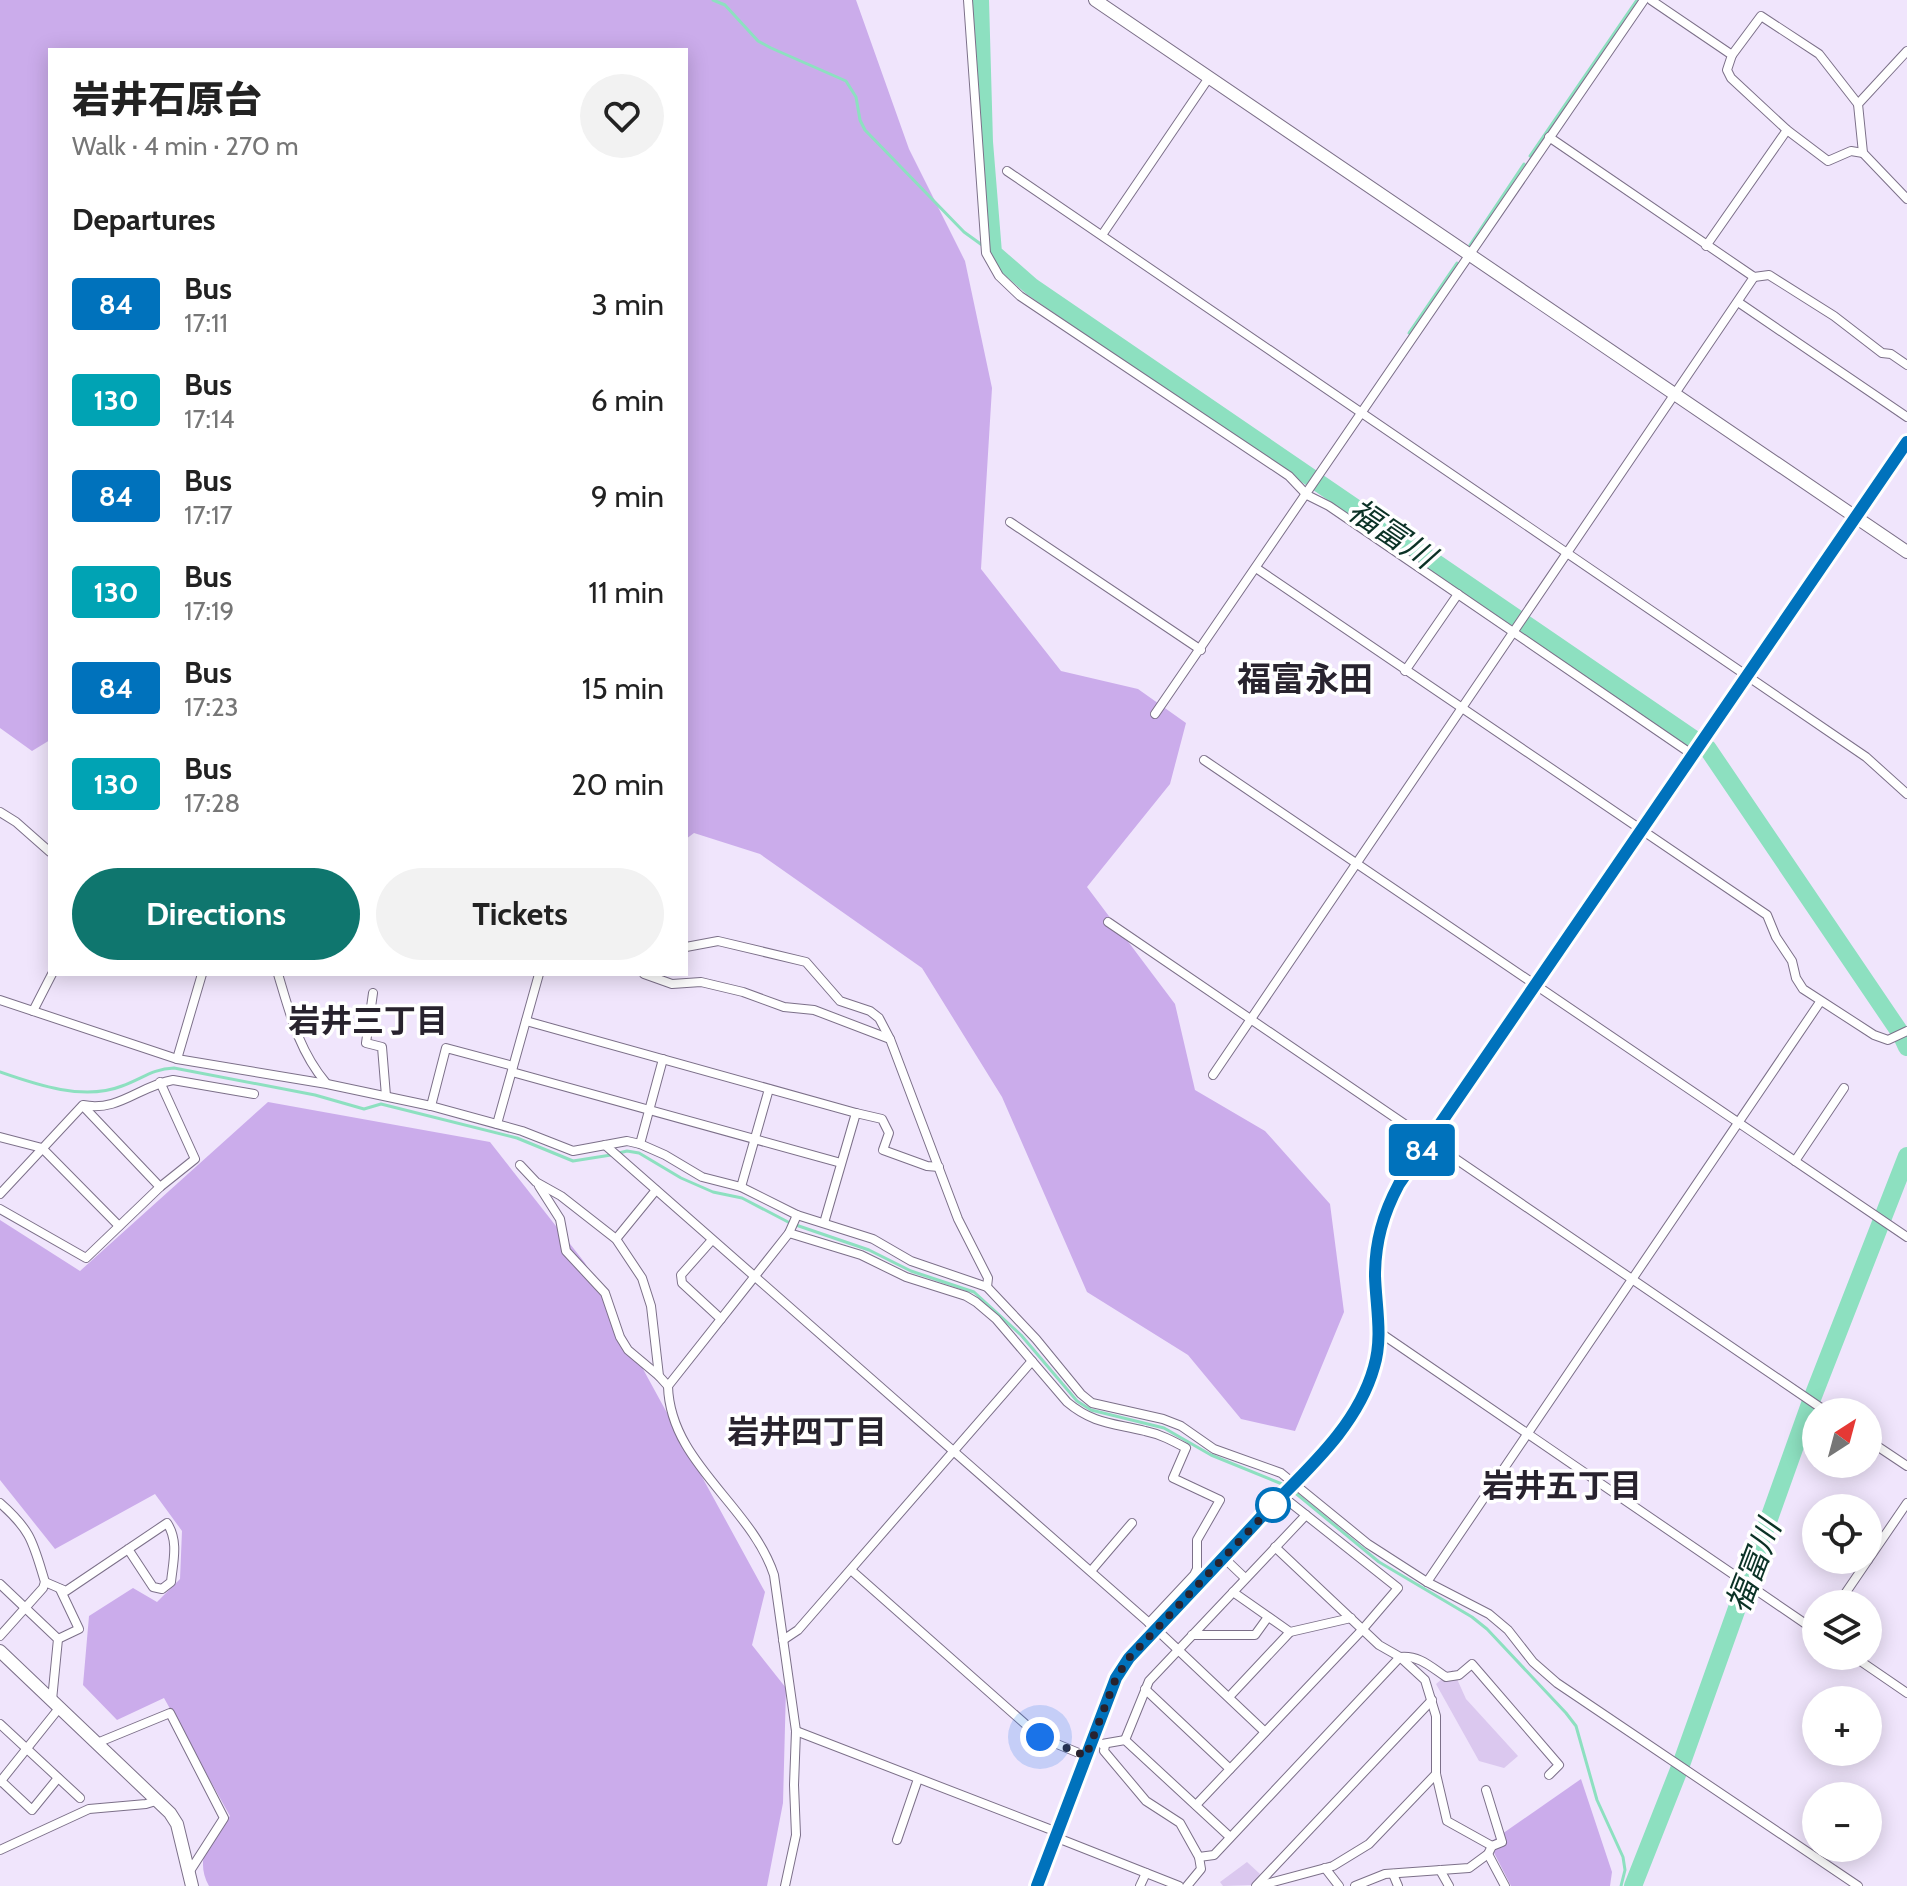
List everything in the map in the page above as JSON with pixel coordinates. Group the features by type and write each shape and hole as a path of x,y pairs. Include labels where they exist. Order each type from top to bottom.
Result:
{"main road":[{"path":"1037,1886 1086,1756 1099,1743 1116,1678 1129,1658 1153,1626 1224,1558 1335,1439 1354,1412 1375,1365 1379,1332 1375,1277 1378,1233 1386,1208 1428,1140 1907,442"}],"street":[{"path":"968,0 986,253 999,276 1020,296 1694,753"},
{"path":"1095,0 1907,552"},
{"path":"1155,714 1644,0"},
{"path":"1651,0 1732,55"},
{"path":"1863,153 1858,104 1819,54 1761,16 1732,55 1727,70 1731,78 1787,130 1828,161 1851,151 1863,153 1907,199"},
{"path":"1858,104 1907,51"},
{"path":"1102,235 1208,79"},
{"path":"1706,246 1787,130"},
{"path":"1549,137 1754,277 1769,275 1834,316 1882,353 1891,354 1907,365"},
{"path":"1007,171 1749,676 1866,757 1907,794"},
{"path":"1213,1075 1754,277"},
{"path":"1738,302 1907,417"},
{"path":"1010,522 1201,650"},
{"path":"1256,568 1767,915 1776,937 1792,961 1796,978 1803,989 1820,1002 1874,1035 1888,1040 1905,1032"},
{"path":"1405,671 1458,594"},
{"path":"1204,760 1907,1237"},
{"path":"0,812 48,850"},
{"path":"1108,922 1807,1398"},
{"path":"688,947 718,941 806,962 840,1001 870,1011 879,1018 890,1039 958,1219 988,1278 987,1287"},
{"path":"33,1011 51,976"},
{"path":"177,1059 201,976"},
{"path":"279,976 298,1040 313,1068 327,1084"},
{"path":"497,1124 538,976"},
{"path":"650,976 672,984 701,982 743,992 784,1007 814,1010 890,1039"},
{"path":"373,993 366,1043 382,1047 386,1096"},
{"path":"0,1000 177,1059 327,1084 431,1106 522,1131 573,1151 608,1148 627,1141 640,1144 702,1177 741,1187 796,1217 873,1239 911,1261 987,1287 1092,1403 1163,1419 1181,1426 1214,1449 1281,1473 1306,1515 1398,1588 1196,1805"},
{"path":"1427,1582 1820,1002"},
{"path":"526,1021 882,1119 889,1133 883,1150 927,1166 939,1167"},
{"path":"431,1106 446,1048 650,1110 841,1163"},
{"path":"640,1144 663,1059"},
{"path":"83,1105 100,1109 160,1082 173,1080 254,1094"},
{"path":"0,1209 86,1258 160,1187 195,1159 160,1082"},
{"path":"1795,1161 1844,1088"},
{"path":"741,1187 769,1089"},
{"path":"0,1194 83,1105"},
{"path":"83,1105 160,1187"},
{"path":"824,1223 856,1113"},
{"path":"0,1137 42,1148 119,1226"},
{"path":"608,1148 1153,1626 1265,1732"},
{"path":"520,1165 536,1182 560,1219 566,1251 605,1293 620,1337 628,1350 668,1386 672,1418 681,1439 768,1557 774,1575 796,1731 796,1835 785,1886"},
{"path":"536,1182 561,1196 616,1239 642,1278 651,1306 659,1376"},
{"path":"616,1239 656,1190"},
{"path":"668,1386 790,1231 796,1217"},
{"path":"790,1231 861,1255 906,1277 966,1296 996,1319 1067,1402 1091,1420 1146,1431 1186,1448 1173,1478 1220,1500 1197,1540 1197,1569 1194,1575 1153,1626"},
{"path":"712,1240 681,1275 682,1283 721,1319"},
{"path":"1379,1332 1802,1622"},
{"path":"783,1640 798,1630 1032,1361"},
{"path":"1882,1449 1907,1466"},
{"path":"1288,1489 1427,1582 1489,1614 1557,1683 1858,1886"},
{"path":"0,1503 20,1521 31,1537 45,1582 0,1636"},
{"path":"1882,1540 1907,1503"},
{"path":"1125,1740 1149,1681 1306,1515"},
{"path":"45,1582 66,1591 128,1549 167,1523 174,1533 175,1543 171,1582 162,1589 153,1587 128,1549"},
{"path":"1091,1571 1132,1523"},
{"path":"1275,1547 1362,1630 1400,1657 1425,1680 1436,1716 1436,1774 1447,1821 1490,1850 1505,1886"},
{"path":"1224,1558 1245,1578"},
{"path":"851,1570 1040,1737 1086,1756"},
{"path":"0,1584 58,1639 56,1704 0,1782 32,1810 58,1778"},
{"path":"58,1639 79,1629 60,1588"},
{"path":"1233,1592 1290,1632"},
{"path":"1192,1635 1255,1635 1268,1617"},
{"path":"1229,1697 1290,1632 1351,1618"},
{"path":"0,1651 159,1800 177,1824 190,1880"},
{"path":"1199,1857 1214,1855 1400,1657 1411,1656 1421,1660 1446,1677 1457,1676 1472,1664 1559,1765 1549,1775"},
{"path":"1873,1670 1907,1693"},
{"path":"1145,1689 1230,1769"},
{"path":"1257,1886 1432,1700"},
{"path":"97,1743 170,1713 224,1818 190,1880"},
{"path":"0,1724 80,1798"},
{"path":"796,1731 1179,1886"},
{"path":"1187,1886 1201,1869 1199,1857 1180,1823 1146,1801 1099,1743 1125,1740 1230,1837"},
{"path":"1257,1886 1325,1868 1369,1844 1436,1774"},
{"path":"897,1840 918,1779"},
{"path":"1355,1886 1385,1874 1469,1868 1502,1842 1486,1790"},
{"path":"0,1850 89,1809 159,1800"},
{"path":"1325,1868 1339,1886"},
{"path":"1440,1870 1449,1886"},
{"path":"1140,1886 1146,1873"},
{"path":"1393,1874 1398,1886"}],"shaded area":[{"path":"0,0 856,0 909,149 965,261 992,388 981,569 1061,671 1138,689 1186,723 1170,784 1087,887 1175,1004 1195,1090 1265,1131 1330,1204 1344,1312 1295,1431 1241,1419 1188,1355 1087,1292 1002,1097 922,968 760,854 694,833 688,838 688,48 48,48 48,741 32,751 0,728"},
{"path":"268,1102 490,1142 585,1263 765,1592 752,1645 786,1688 783,1803 767,1886 209,1886 203,1866 204,1857 211,1840 230,1816 164,1698 117,1720 83,1685 89,1616 133,1588 157,1602 180,1579 182,1531 155,1494 55,1549 0,1480 0,1220 80,1271"},
{"path":"1453,1670 1466,1699 1518,1756 1504,1768 1479,1761 1436,1684"},
{"path":"1581,1779 1612,1872 1610,1886 1511,1886 1489,1843"},
{"path":"1247,1862 1260,1874 1252,1885 1223,1886 1220,1882"}],"waterway":[{"path":"713,0 725,5 758,41 846,81 856,97 865,130 964,232 982,245"},
{"name":"福富川","path":"980,0 984,142 993,253 1032,287 1708,749 1907,1047"},
{"path":"1530,156 1637,0"},
{"path":"1470,245 1524,164"},
{"path":"1409,333 1457,263"},
{"path":"0,1072 61,1090 92,1092 122,1086 153,1072 174,1068 315,1095 364,1109 381,1104 517,1138 573,1161 611,1155"},
{"path":"619,1153 639,1153 681,1178 713,1192 742,1198 790,1223 869,1250 911,1271 974,1292 1021,1335 1077,1401 1091,1410 1164,1428 1211,1455 1287,1486"},
{"name":"福富川","path":"1633,1886 1682,1762 1810,1404 1907,1156"},
{"path":"1293,1491 1379,1562 1487,1629 1566,1713 1576,1726 1597,1800 1623,1857 1625,1870 1621,1886"}],"bus line":[{"name":"84","path":"1037,1886 1116,1678 1129,1658 1335,1439 1366,1391 1375,1365 1379,1332 1375,1277 1378,1233 1386,1208 1399,1184 1907,442"}],"district":[{"name":"福富永田","path":"1305,679"},
{"name":"岩井三丁目","path":"368,1020"},
{"name":"岩井四丁目","path":"807,1431"},
{"name":"岩井五丁目","path":"1562,1485"}],"route":[{"path":"1040,1737 1086,1756 1116,1678 1129,1658 1282,1496 1273,1505"}]}
